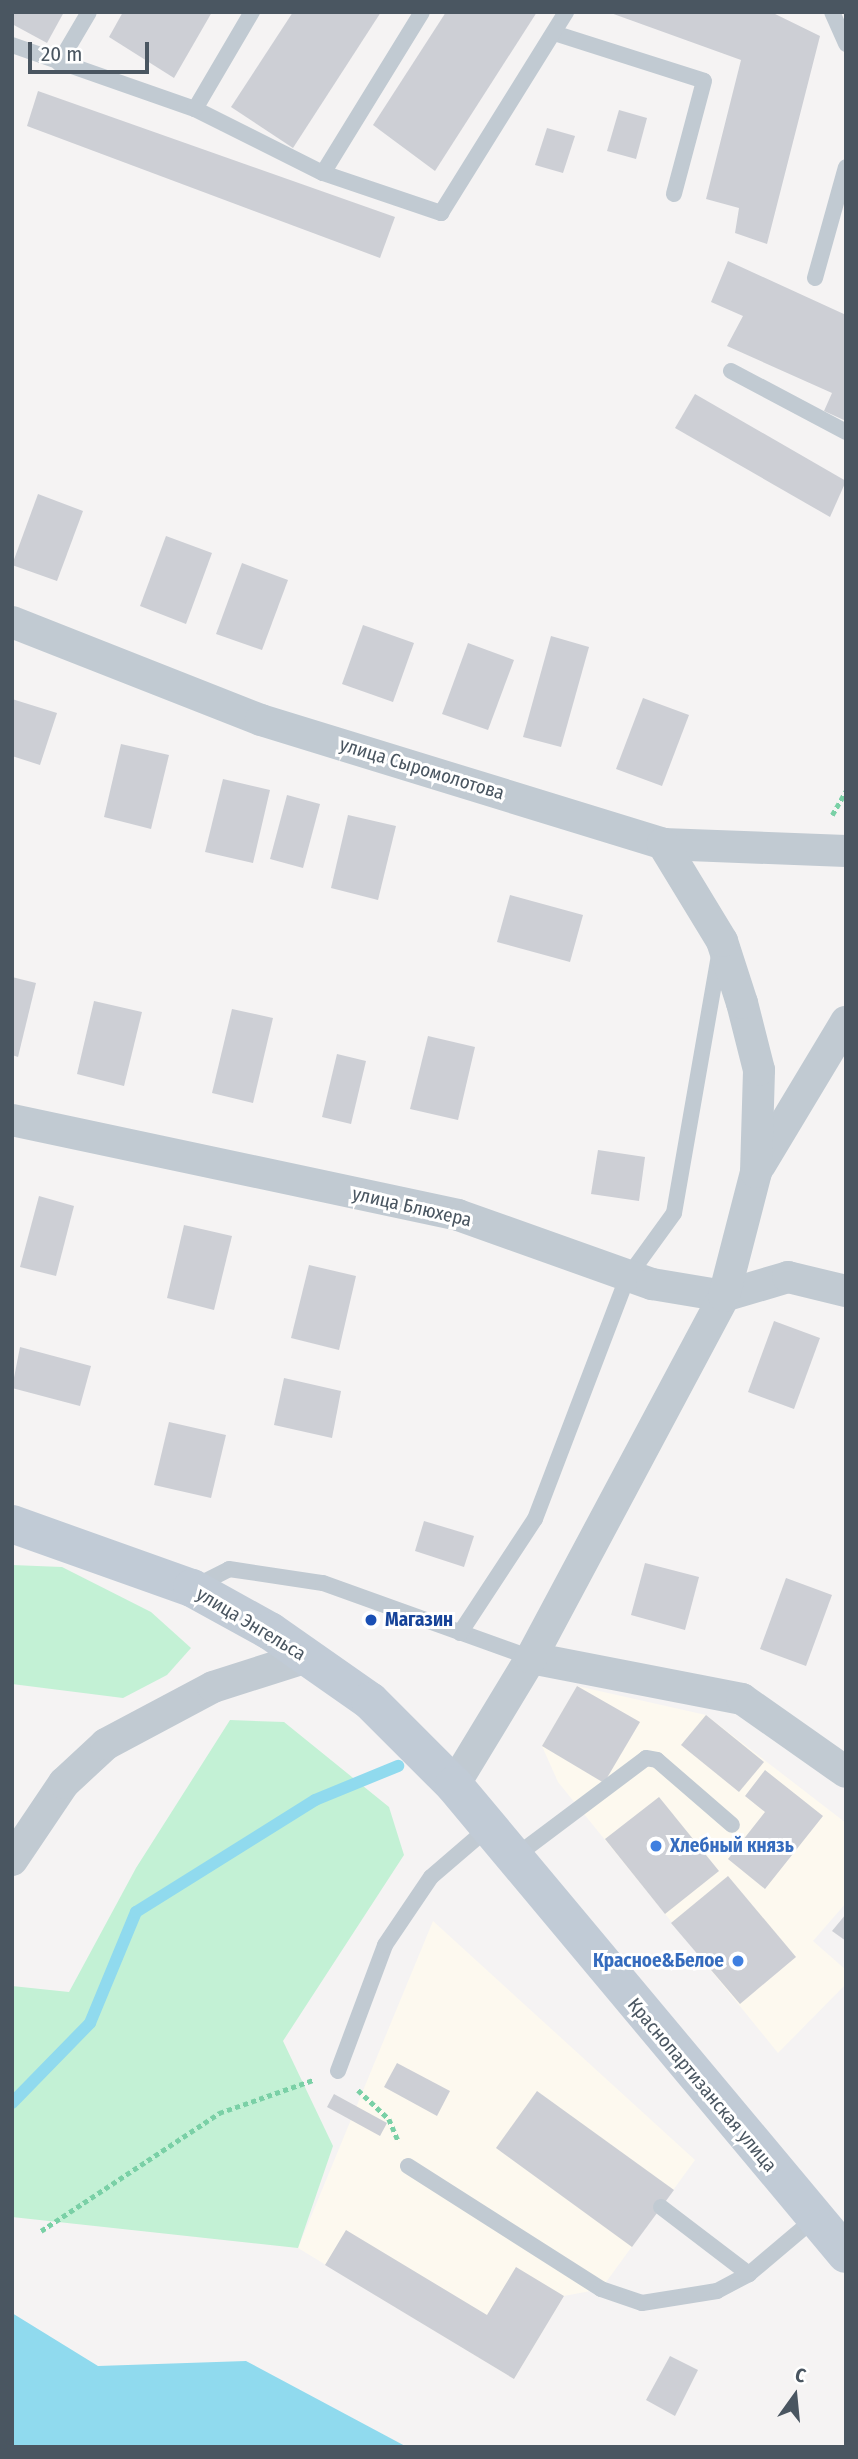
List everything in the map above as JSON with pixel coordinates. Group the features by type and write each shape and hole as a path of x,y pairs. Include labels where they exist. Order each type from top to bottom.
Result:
{"main road":[{"name":"улица Энгельса","path":"12,1524 192,1588 307,1657 370,1701 454,1785"},
{"name":"Краснопартизанская улица","path":"454,1785 814,2219 846,2254"}],"street":[{"name":"улица Сыромолотова","path":"12,622 221,706 663,844 846,851"},
{"path":"454,1785 531,1658 724,1296 756,1172 759,1070 722,941 663,844"},
{"path":"756,1172 846,1022"},
{"name":"улица Блюхера","path":"12,1120 458,1215 627,1278 724,1296 788,1277 846,1291"},
{"path":"12,1860 64,1783 106,1744 213,1687 307,1657"},
{"path":"531,1658 742,1699 846,1773"}],"lane":[{"path":"59,63 89,12"},
{"path":"195,109 252,12"},
{"path":"323,173 422,12"},
{"path":"12,45 195,109 323,173 441,213 566,12"},
{"path":"832,12 846,44"},
{"path":"554,33 704,81 674,194"},
{"path":"815,278 846,167"},
{"path":"731,371 846,432"},
{"path":"460,1633 535,1519 627,1278 674,1213 722,941"},
{"path":"192,1588 229,1569 323,1583 531,1658"},
{"path":"513,1858 646,1758 657,1760 732,1825"},
{"path":"338,2071 385,1945 432,1877 488,1828"},
{"path":"408,2166 601,2289 642,2303 678,2302 750,2274 814,2219"},
{"path":"661,2207 750,2274"}],"path":[{"path":"41,2231 219,2113 338,2071 389,2119 408,2166"}],"shaded area":[{"path":"577,1686 706,1715 846,1823 846,1903 813,1941 846,1970 846,1984 778,2053 558,1782 542,1746"},
{"path":"433,1921 695,2160 601,2289 564,2296 514,2379 298,2248"}],"green space":[{"path":"12,1565 62,1567 151,1612 191,1648 167,1675 123,1698 12,1684"},
{"path":"230,1720 284,1722 389,1807 404,1855 283,2041 333,2146 298,2248 12,2217 12,1986 69,1992 136,1868"}],"water":[{"path":"12,2313 98,2366 246,2361 407,2447 12,2447"}],"building":[{"path":"12,12 64,12 47,43 12,24"},
{"path":"123,12 212,12 174,78 109,37"},
{"path":"293,12 381,12 293,148 231,107"},
{"path":"446,12 537,12 435,171 373,125"},
{"path":"608,12 771,12 820,36 767,244 735,233 739,208 706,199 741,60"},
{"path":"38,91 395,217 380,258 27,126"},
{"path":"619,110 647,118 636,159 607,151"},
{"path":"547,128 575,136 563,173 535,165"},
{"path":"728,261 846,315 846,421 824,411 832,393 727,346 743,316 711,302"},
{"path":"695,394 846,481 830,517 675,428"},
{"path":"38,494 83,511 57,581 12,565"},
{"path":"166,536 212,553 186,624 140,606"},
{"path":"242,563 288,580 262,650 216,634"},
{"path":"363,625 414,643 393,702 342,684"},
{"path":"551,636 589,647 561,747 523,737"},
{"path":"468,643 514,660 488,730 442,714"},
{"path":"643,698 689,715 662,786 616,769"},
{"path":"12,699 57,713 40,765 12,756"},
{"path":"121,744 169,755 151,829 104,817"},
{"path":"223,779 270,790 253,863 205,852"},
{"path":"287,795 320,804 303,868 270,859"},
{"path":"348,815 396,826 378,900 331,888"},
{"path":"510,895 583,915 570,962 497,942"},
{"path":"12,977 36,983 18,1057 12,1055"},
{"path":"94,1001 142,1012 124,1086 77,1074"},
{"path":"232,1009 273,1018 253,1103 212,1093"},
{"path":"428,1036 475,1047 458,1120 410,1109"},
{"path":"337,1054 366,1061 351,1124 322,1117"},
{"path":"598,1150 645,1157 639,1201 591,1194"},
{"path":"39,1196 74,1206 56,1276 20,1267"},
{"path":"184,1225 232,1236 214,1310 167,1298"},
{"path":"309,1265 356,1276 339,1350 291,1338"},
{"path":"774,1321 820,1338 794,1409 748,1392"},
{"path":"20,1347 91,1366 80,1406 12,1388"},
{"path":"284,1378 341,1391 332,1438 274,1425"},
{"path":"169,1422 226,1435 211,1498 154,1485"},
{"path":"424,1521 474,1536 464,1567 415,1551"},
{"path":"645,1563 699,1577 685,1630 631,1615"},
{"path":"786,1578 832,1595 806,1666 760,1649"},
{"path":"577,1686 640,1722 604,1783 542,1746"},
{"path":"706,1715 764,1762 739,1792 681,1745"},
{"path":"765,1770 823,1816 765,1889 728,1859 765,1812 745,1796"},
{"path":"659,1797 719,1871 665,1914 605,1839"},
{"path":"728,1876 796,1957 740,2004 671,1923"},
{"path":"846,1914 846,1941 832,1931"},
{"path":"397,2063 450,2091 437,2116 384,2087"},
{"path":"537,2091 674,2190 632,2247 496,2148"},
{"path":"334,2094 387,2123 380,2136 327,2107"},
{"path":"346,2230 487,2315 516,2267 564,2296 514,2379 325,2265"},
{"path":"670,2356 698,2370 675,2416 646,2400"}],"waterway":[{"path":"12,2103 90,2023 136,1912 315,1800 398,1766"}],"place":[{"name":"Магазин","path":"371,1620"},
{"name":"Хлебный князь","path":"656,1846"},
{"name":"Красное&Белое","path":"738,1961"}]}
